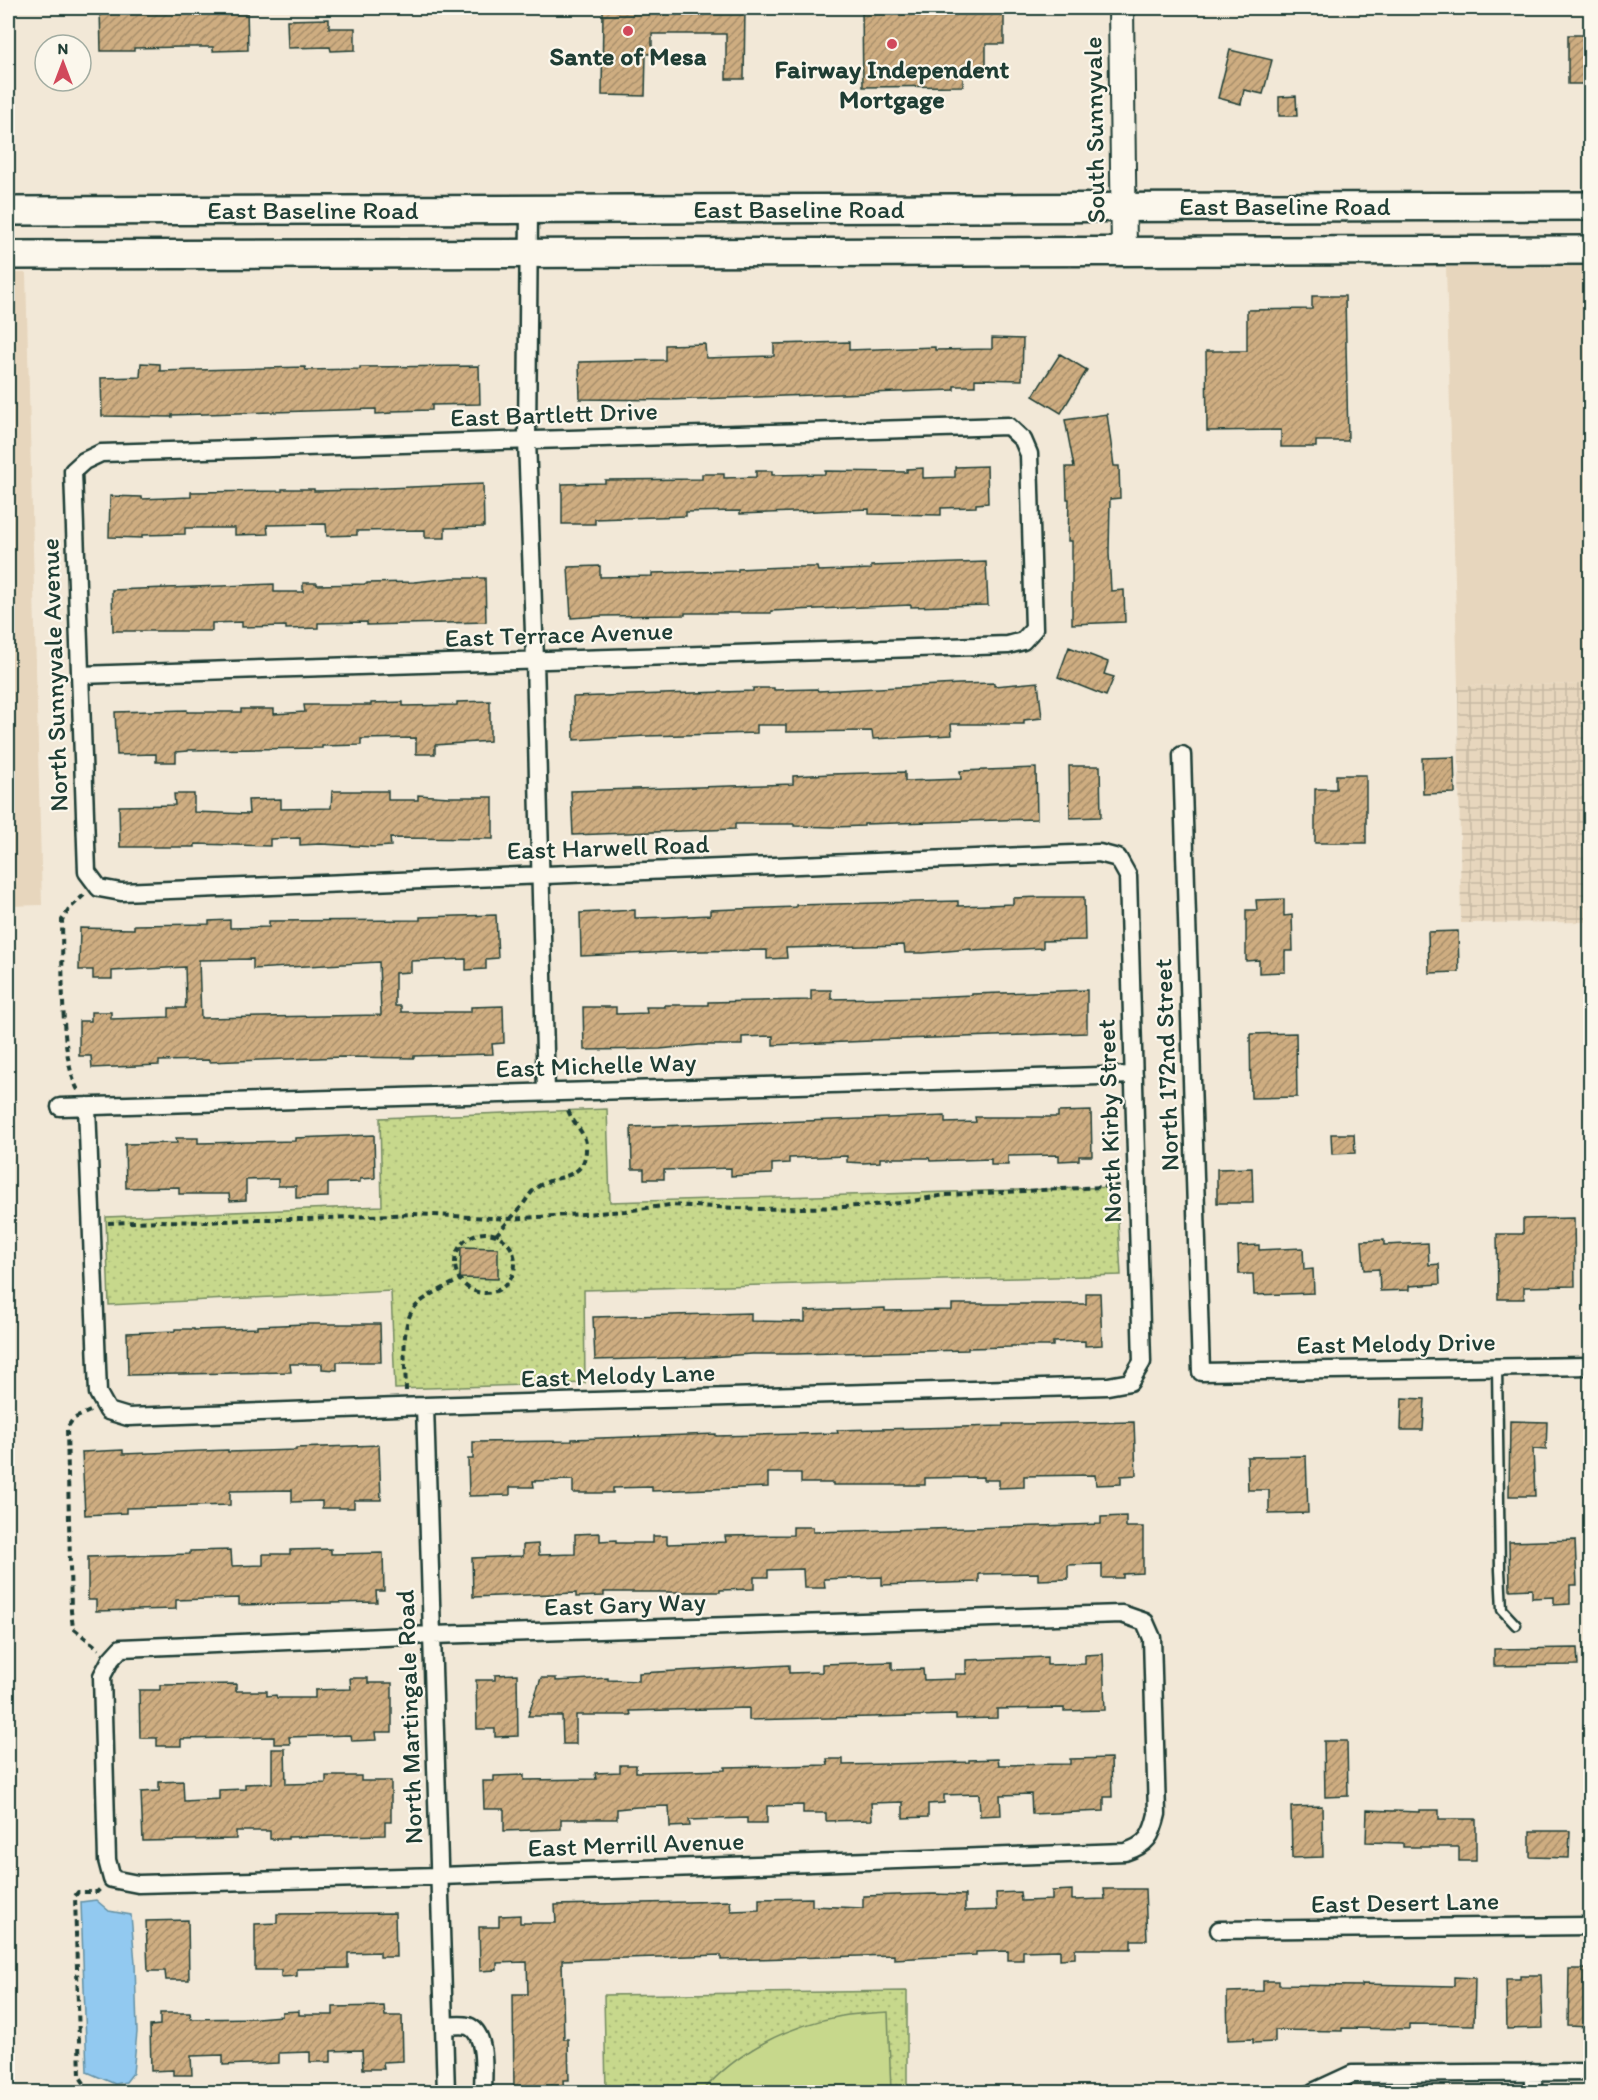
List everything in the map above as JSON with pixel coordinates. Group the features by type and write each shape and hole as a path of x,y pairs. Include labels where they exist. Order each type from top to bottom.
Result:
{"main road":[{"path":"1539,206 1540,250"},
{"name":"East Baseline Road","path":"11,211 1590,206"},
{"path":"11,211 12,255"},
{"name":"East Baseline Road","path":"12,255 1590,250"}],"street":[{"name":"South Sunnyvale","path":"1121,8 1124,252"},
{"path":"529,210 527,440 546,1092"},
{"name":"East Bartlett Drive","path":"84,461 101,453 1008,426 1023,440 1029,454 1034,629"},
{"name":"North Sunnyvale Avenue","path":"84,461 73,471 80,675 87,872 99,888"},
{"name":"East Terrace Avenue","path":"80,675 1008,645 1023,641 1034,629"},
{"name":"North 172nd Street","path":"1182,755 1201,1372"},
{"name":"East Harwell Road","path":"99,888 121,892 1099,852 1118,858"},
{"name":"North Kirby Street","path":"1118,858 1128,876 1142,1362 1130,1382"},
{"name":"East Michelle Way","path":"60,1107 1134,1075"},
{"path":"87,1106 98,1393 106,1407"},
{"name":"East Melody Drive","path":"1201,1372 1590,1366"},
{"name":"East Melody Lane","path":"106,1407 128,1417 406,1406 1108,1386 1130,1382"},
{"name":"North Martingale Road","path":"425,1406 446,2092"},
{"name":"East Gary Way","path":"111,1659 121,1648 432,1635 1122,1614 1145,1623 1152,1638 1157,1814 1153,1831"},
{"path":"111,1659 102,1676 107,1860 112,1879"},
{"name":"East Merrill Avenue","path":"112,1879 138,1884 440,1876 1125,1852 1139,1848 1153,1831"},
{"name":"East Desert Lane","path":"1219,1930 1590,1926"},
{"path":"444,2026 466,2025 476,2031 482,2045 483,2092"},
{"path":"1533,2072 1533,2092"},
{"path":"1312,2092 1352,2074 1590,2072"}],"lane":[{"path":"1497,1367 1502,1610 1516,1625"}],"path":[{"path":"87,1106 73,1081 65,1039 62,920 79,898 99,888"},
{"path":"496,1235 531,1192 539,1185 575,1173 585,1157 585,1137 572,1121 567,1109 565,1092"},
{"path":"91,1223 316,1219 414,1214 510,1219 625,1211 670,1205 759,1209 843,1207 901,1203 945,1195 1137,1185"},
{"path":"478,1234 496,1235 504,1240 514,1255 516,1265 513,1274 509,1282 493,1292 474,1291 466,1287 460,1279 455,1261 457,1252 469,1238 478,1234"},
{"path":"406,1406 406,1326 409,1315 417,1305 460,1279"},
{"path":"106,1407 73,1419 67,1428 73,1628 111,1659"},
{"path":"90,2092 80,2077 75,1896 78,1892 97,1892 112,1879"}],"shaded area":[{"path":"1590,266 1590,684 1458,686 1446,267"},
{"path":"8,273 26,273 42,905 8,906"},
{"path":"1590,684 1590,922 1461,923 1458,686"}],"green space":[{"path":"607,1109 610,1202 1116,1187 1121,1275 584,1290 585,1383 395,1389 391,1291 109,1305 106,1217 382,1206 380,1118"},
{"path":"907,1991 907,2092 606,2092 604,1995"},
{"path":"888,2012 891,2092 702,2092 731,2064 765,2042 784,2033 822,2020"}],"water":[{"path":"96,1900 109,1911 131,1915 137,2032 133,2073 126,2082 115,2084 87,2072 81,1902"}],"building":[{"path":"100,8 247,8 248,50 213,51 213,47 183,47 101,51"},
{"path":"603,8 745,8 744,79 726,79 726,34 652,34 652,54 646,54 645,96 602,95"},
{"path":"910,8 1004,8 1004,44 986,44 986,68 963,69 963,86 863,87 862,11 910,10"},
{"path":"329,19 329,28 355,28 355,50 331,51 330,47 288,48 287,20"},
{"path":"1568,35 1590,35 1590,84 1568,84"},
{"path":"1230,50 1272,60 1263,94 1244,90 1241,104 1218,98"},
{"path":"1296,96 1297,116 1279,116 1279,97"},
{"path":"1312,296 1345,296 1348,441 1316,441 1316,447 1281,447 1281,430 1207,431 1206,351 1247,351 1247,310 1312,309"},
{"path":"992,338 1023,339 1022,380 975,379 975,386 954,386 954,390 667,400 580,399 579,362 665,360 665,345 705,344 706,358 774,356 774,344 849,342 849,350 935,347 935,350 992,349"},
{"path":"1060,354 1087,370 1061,413 1033,396"},
{"path":"141,363 160,364 160,371 479,366 480,404 432,405 432,410 392,411 392,413 376,414 376,409 172,415 172,417 102,416 101,378 140,377"},
{"path":"1107,414 1114,466 1119,466 1120,498 1110,499 1111,591 1124,590 1125,622 1072,624 1072,541 1068,541 1069,499 1067,499 1066,467 1074,467 1065,420"},
{"path":"987,466 988,503 976,504 976,507 941,508 941,515 869,514 869,509 740,514 740,511 686,512 686,516 595,519 595,524 562,524 562,484 605,483 605,480 702,479 702,474 724,474 724,478 756,477 756,471 772,471 772,475 825,474 825,471 907,472 907,469 923,468 923,478 955,477 955,467"},
{"path":"483,484 484,527 445,528 445,538 425,538 425,530 357,531 357,535 327,536 326,524 267,525 268,534 235,535 235,528 185,528 185,534 142,535 142,538 109,537 110,496 142,497 142,499 191,497 191,492 282,491 282,489 363,490"},
{"path":"986,562 988,605 911,607 911,605 771,611 771,613 685,613 685,615 571,618 568,567 600,566 600,577 652,576 652,573 738,571 738,569 785,567 817,567 818,571 871,569 871,566"},
{"path":"485,578 486,622 367,625 367,622 318,623 318,628 286,629 286,626 242,627 242,622 212,623 212,631 113,631 112,590 274,584 274,592 303,592 303,583 367,584"},
{"path":"1069,647 1108,662 1104,674 1114,677 1106,696 1058,677"},
{"path":"1038,682 1042,718 1024,720 1024,724 951,724 952,735 873,739 872,731 786,732 786,725 757,725 757,733 574,740 573,697 753,691 753,688 817,689 818,691 994,683 994,686"},
{"path":"490,701 490,741 435,745 435,754 416,754 416,738 361,739 361,745 322,746 322,748 188,750 176,752 176,762 156,762 156,754 117,755 115,712 187,710 187,712 241,712 241,709 274,709 274,714 305,712 304,705 371,705 371,703 403,702 403,706 457,705 457,702"},
{"path":"1454,757 1455,793 1423,794 1422,758"},
{"path":"1069,766 1100,766 1101,817 1070,818"},
{"path":"1036,768 1037,819 832,827 794,826 794,824 735,824 735,829 573,835 571,791 793,784 793,776 831,774 905,772 905,781 961,779 960,771"},
{"path":"1336,775 1366,775 1366,843 1315,843 1315,789 1336,789"},
{"path":"332,791 388,791 388,800 418,800 418,795 493,797 493,839 390,838 391,846 375,847 300,845 300,838 270,839 270,846 195,844 195,847 120,847 119,806 175,805 174,794 194,794 194,812 249,814 248,800 281,799 281,809 331,808"},
{"path":"1084,897 1085,940 1043,941 1043,948 971,951 971,949 923,953 905,953 904,945 786,948 787,958 767,959 767,950 581,956 580,913 635,910 635,918 667,917 710,915 710,910 796,907 796,905 958,901 958,906 1013,904 1013,898"},
{"path":"1284,899 1284,916 1292,915 1293,951 1285,951 1285,972 1259,973 1259,960 1246,961 1246,910 1257,910 1256,900"},
{"path":"496,915 498,958 486,959 486,969 466,970 466,959 411,961 411,972 395,973 395,1006 401,1006 401,1012 471,1012 471,1007 503,1006 504,1043 492,1044 493,1054 414,1056 414,1058 343,1057 209,1062 209,1060 159,1061 159,1065 92,1068 91,1056 79,1056 79,1021 91,1021 91,1012 111,1012 111,1019 169,1017 169,1008 185,1008 186,1001 185,967 112,971 112,979 93,979 93,970 79,970 80,928 134,929 134,925 209,924 209,921 230,920 230,928 269,927 269,921 420,920 420,917","holes":["253,959 253,969 379,962 381,1015 201,1018 199,960"]},
{"path":"1458,931 1459,972 1429,973 1428,932"},
{"path":"811,990 831,990 831,999 1087,990 1087,1033 773,1045 773,1036 742,1037 742,1045 584,1050 583,1007 616,1007 616,1014 647,1013 646,1007 665,1007 665,1005 811,1000"},
{"path":"1296,1033 1297,1097 1251,1098 1250,1034"},
{"path":"1091,1111 1092,1156 1079,1156 1079,1160 1059,1161 1059,1155 1008,1156 1008,1165 991,1165 991,1159 930,1161 929,1158 880,1158 880,1162 863,1163 847,1162 847,1156 789,1158 789,1163 772,1164 772,1174 731,1176 731,1168 664,1170 664,1179 644,1179 644,1169 632,1169 631,1127 945,1116 945,1123 976,1122 975,1117 1058,1117 1058,1112"},
{"path":"1331,1134 1354,1134 1355,1153 1332,1154"},
{"path":"374,1135 375,1178 360,1179 360,1182 328,1183 328,1197 296,1198 296,1186 278,1186 278,1179 246,1180 246,1200 230,1201 229,1194 179,1194 179,1187 126,1188 125,1144 177,1143 176,1138 198,1138 198,1143 295,1141 295,1138"},
{"path":"1252,1168 1253,1203 1217,1203 1217,1169"},
{"path":"1574,1218 1575,1286 1524,1287 1524,1299 1498,1299 1497,1234 1523,1234 1523,1219"},
{"path":"1384,1240 1384,1245 1428,1243 1429,1265 1439,1264 1440,1284 1409,1286 1409,1290 1380,1291 1379,1269 1364,1270 1362,1241"},
{"path":"1259,1245 1259,1250 1303,1248 1304,1270 1313,1269 1314,1293 1254,1295 1253,1274 1239,1274 1238,1246"},
{"path":"461,1247 498,1248 498,1279 460,1278"},
{"path":"1086,1293 1100,1293 1102,1345 1085,1346 1085,1341 1053,1342 1053,1346 968,1348 968,1350 595,1360 593,1317 751,1313 751,1321 805,1322 805,1311 885,1308 885,1311 952,1310 952,1304 1086,1304"},
{"path":"305,1324 380,1324 381,1362 337,1362 337,1370 322,1369 322,1364 290,1364 291,1372 128,1375 127,1333"},
{"path":"1402,1398 1425,1399 1423,1430 1401,1430"},
{"path":"1510,1421 1547,1422 1546,1450 1533,1449 1535,1496 1509,1496"},
{"path":"1134,1422 1136,1475 1121,1476 1121,1484 1096,1485 1095,1475 1024,1476 1024,1487 999,1488 999,1480 983,1480 983,1477 925,1478 925,1485 833,1485 833,1483 801,1483 801,1473 768,1473 768,1487 652,1491 652,1487 613,1488 613,1493 573,1493 573,1480 533,1481 534,1487 510,1487 510,1495 469,1496 468,1459 473,1459 473,1442 572,1441 572,1439 716,1434 716,1436 838,1433 837,1430"},
{"path":"379,1445 381,1500 354,1500 354,1508 322,1508 322,1501 292,1502 292,1490 230,1491 230,1505 126,1508 126,1513 85,1515 82,1452 123,1450 123,1454 228,1450 228,1452"},
{"path":"1306,1456 1308,1513 1269,1514 1269,1490 1248,1490 1247,1457"},
{"path":"1126,1516 1126,1527 1143,1527 1143,1573 1123,1574 1123,1578 1102,1578 1102,1564 1068,1565 1068,1579 1038,1580 1038,1573 979,1574 979,1582 882,1585 882,1577 824,1579 825,1588 804,1588 803,1569 768,1570 768,1577 754,1577 754,1589 720,1590 720,1592 604,1592 604,1596 576,1597 576,1593 473,1597 472,1558 523,1556 523,1545 538,1544 539,1555 575,1554 575,1534 600,1533 600,1541 616,1540 616,1543 653,1543 653,1536 667,1536 667,1544 726,1542 725,1536 793,1535 793,1527 813,1527 813,1532 1101,1524 1101,1517"},
{"path":"1575,1540 1577,1585 1570,1585 1570,1604 1554,1605 1554,1597 1532,1598 1532,1589 1510,1590 1509,1542"},
{"path":"331,1549 331,1554 383,1553 384,1591 376,1591 377,1602 239,1605 239,1598 176,1600 176,1609 96,1611 96,1600 88,1600 88,1557 190,1554 190,1551 231,1550 232,1566 263,1565 263,1554 290,1554 290,1550"},
{"path":"1577,1648 1578,1665 1494,1666 1494,1649"},
{"path":"1103,1654 1105,1710 997,1709 997,1718 956,1719 956,1715 749,1720 749,1708 630,1711 631,1715 576,1715 576,1744 563,1744 562,1716 528,1716 541,1678 556,1678 556,1681 608,1678 608,1680 639,1681 639,1673 789,1665 789,1673 822,1672 822,1664 892,1662 892,1670 923,1669 924,1680 955,1679 955,1674 966,1674 966,1660 1047,1657 1047,1665 1085,1664 1085,1655"},
{"path":"517,1674 518,1736 495,1737 495,1729 477,1729 476,1680 495,1680 495,1675"},
{"path":"350,1678 368,1678 368,1683 392,1683 392,1732 375,1732 376,1740 352,1741 351,1735 289,1737 290,1744 274,1744 274,1737 181,1739 181,1746 157,1746 157,1738 140,1738 139,1690 160,1690 160,1685 236,1684 236,1691 267,1691 267,1696 276,1695 277,1698 315,1698 315,1690 351,1689"},
{"path":"1324,1741 1347,1741 1348,1796 1325,1797"},
{"path":"272,1749 285,1749 286,1784 326,1783 326,1776 361,1776 361,1781 391,1781 391,1822 385,1822 385,1835 270,1839 270,1831 236,1831 236,1839 143,1841 141,1792 159,1791 159,1782 183,1781 184,1801 219,1799 219,1790 245,1789 245,1784 272,1783"},
{"path":"1111,1758 1112,1797 1104,1797 1104,1811 1032,1814 1031,1794 1000,1795 1001,1815 980,1816 979,1794 944,1795 944,1803 928,1804 928,1817 903,1818 903,1802 871,1803 872,1820 826,1821 826,1813 803,1813 803,1805 767,1806 767,1823 747,1823 747,1818 689,1820 690,1826 670,1827 669,1806 637,1807 617,1809 617,1819 561,1819 561,1829 504,1831 504,1809 484,1809 483,1781 494,1781 494,1776 524,1775 524,1780 596,1779 595,1773 620,1772 620,1765 636,1765 636,1772 828,1765 827,1759 843,1759 843,1765 969,1762 969,1760 998,1759 999,1765 1070,1764 1070,1759"},
{"path":"1322,1806 1323,1857 1292,1858 1291,1807"},
{"path":"1367,1810 1419,1812 1419,1810 1439,1810 1439,1819 1476,1819 1476,1861 1459,1861 1459,1847 1403,1847 1403,1843 1366,1842"},
{"path":"1530,1831 1570,1831 1569,1858 1530,1857"},
{"path":"1104,1889 1145,1889 1147,1940 1131,1940 1131,1949 1075,1949 1075,1958 1060,1959 1060,1950 1023,1951 1023,1960 1008,1960 1008,1951 894,1959 894,1955 721,1960 721,1955 562,1960 564,2039 568,2039 569,2080 563,2080 564,2092 514,2092 513,1994 528,1994 527,1962 497,1963 497,1970 480,1971 479,1927 499,1927 499,1916 520,1915 520,1923 556,1923 555,1905 730,1901 731,1911 759,1910 759,1899 812,1898 812,1906 863,1908 863,1896 934,1894 965,1895 965,1911 997,1910 996,1893 1020,1892 1021,1901 1052,1900 1052,1891 1072,1890 1072,1900 1105,1899"},
{"path":"395,1913 396,1957 380,1957 380,1952 348,1953 348,1968 297,1969 297,1976 281,1977 281,1970 255,1970 255,1924 277,1923 277,1914"},
{"path":"188,1920 189,1980 166,1980 165,1971 148,1971 146,1921"},
{"path":"1569,1969 1590,1969 1590,2027 1568,2026"},
{"path":"1520,1975 1541,1975 1543,2028 1507,2029 1506,1979 1520,1979"},
{"path":"1454,1977 1475,1978 1474,2025 1409,2024 1409,2029 1342,2028 1342,2031 1275,2030 1275,2042 1253,2043 1253,2039 1228,2040 1227,1992 1263,1991 1263,1981 1279,1981 1279,1985 1454,1986"},
{"path":"384,2006 385,2016 402,2016 403,2061 383,2062 384,2069 363,2069 362,2050 331,2051 331,2062 310,2062 310,2052 279,2053 279,2063 223,2065 223,2055 191,2056 192,2075 173,2075 173,2070 151,2071 150,2026 160,2025 160,2013 190,2013 191,2019 257,2018 282,2016 282,2012 299,2011 299,2015 333,2015 333,2007"}],"place":[{"name":"Sante of Mesa","path":"628,31"},
{"name":"Fairway Independent Mortgage","path":"892,44"}]}
